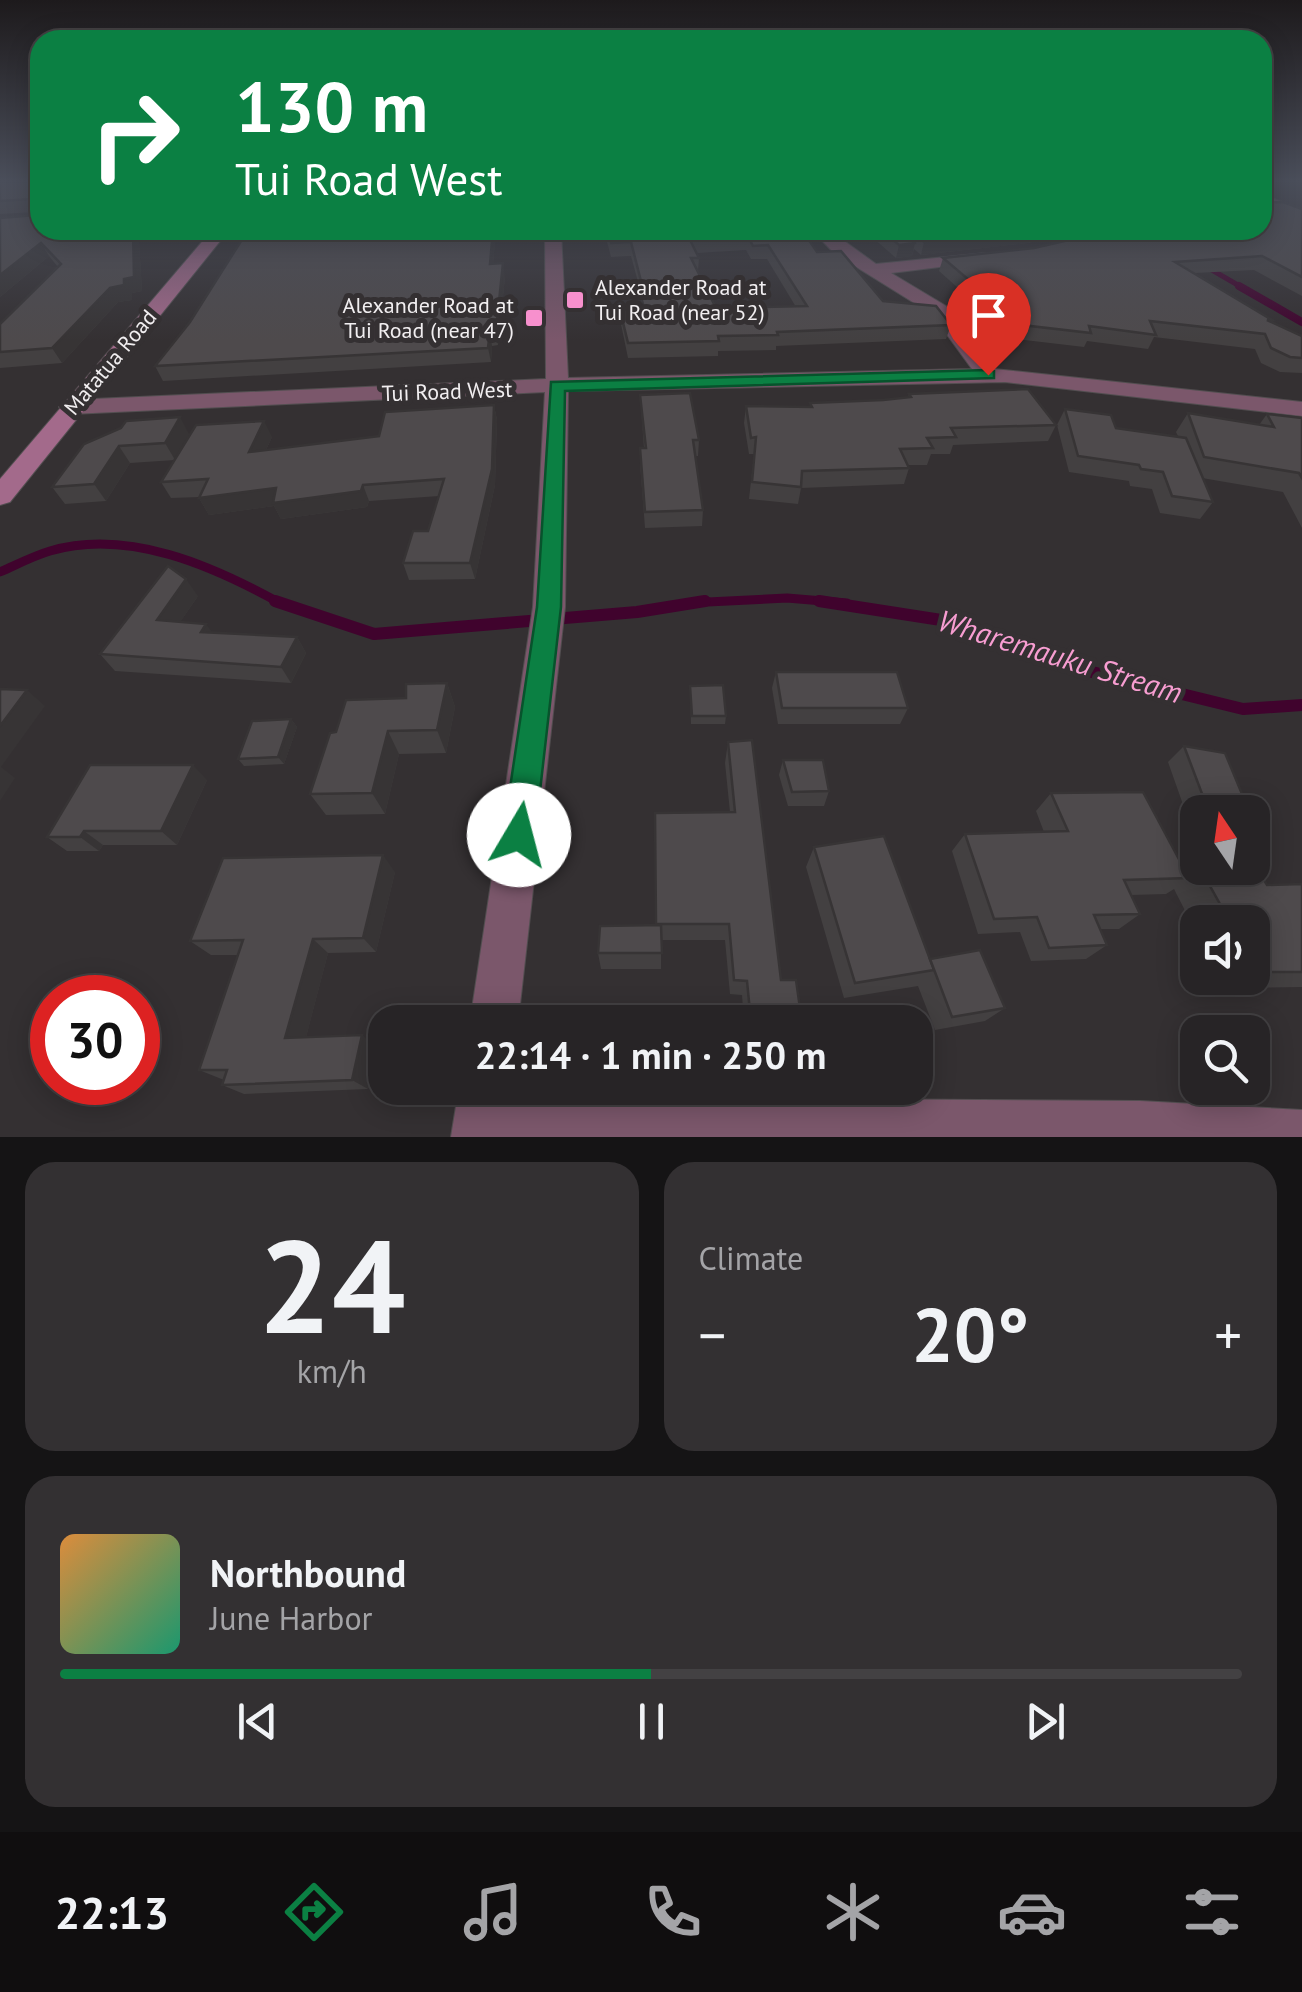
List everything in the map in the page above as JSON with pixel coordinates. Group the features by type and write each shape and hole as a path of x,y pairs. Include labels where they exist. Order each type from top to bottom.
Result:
{"main road":[{"name":"Matatua Road","path":"0,496 213,240"}],"street":[{"path":"496,1005 549,607 557,386 553,240"},
{"path":"831,240 939,310 988,375"},
{"path":"876,269 994,256"},
{"name":"Tui Road West","path":"71,407 557,386 988,375 1302,409"},
{"path":"481,1116 1140,1127 1302,1137"}],"building":[{"path":"0,235 30,235 30,240 133,240 134,277 124,279 124,285 110,288 52,348 0,352 0,324 61,264 41,243 0,275"},
{"path":"1272,235 1302,235 1302,277 1262,256 1175,262 1272,320 1267,320 1302,336 1302,358 1271,348 1265,334 1150,321 1156,335 1089,326 1091,333 1022,325 1015,294 989,297 943,258 1069,240 1272,240"},
{"path":"242,240 492,240 490,264 503,263 496,331 490,331 488,348 155,366 190,322"},
{"path":"610,240 690,240 699,258 691,258 716,308 807,306 768,245 753,246 750,240 809,240 817,252 841,251 883,301 936,306 951,325 718,336 719,341 628,343 620,310 644,308 631,242"},
{"path":"893,240 915,240 915,243 899,245"},
{"path":"1028,389 1056,425 951,428 956,437 927,438 933,448 900,449 909,468 802,471 801,487 752,482 756,437 751,438 746,406 812,407 810,403 883,400 911,397 909,394"},
{"path":"690,393 699,440 693,440 703,510 645,512 640,448 646,448 640,395"},
{"path":"494,405 492,469 470,563 403,563 413,531 428,531 444,479 363,485 361,491 273,503 276,488 199,498 208,479 161,482 196,425 264,421 249,452 379,436 385,412"},
{"path":"1065,409 1111,415 1116,428 1186,438 1213,502 1172,496 1163,472 1078,456"},
{"path":"1188,413 1274,427 1267,414 1302,418 1302,478 1299,473 1204,457"},
{"path":"180,417 165,443 119,446 94,484 52,487 84,444 121,428 126,421"},
{"path":"168,566 186,579 157,620 206,624 201,632 297,637 281,667 100,654"},
{"path":"776,672 897,672 908,708 782,708"},
{"path":"447,683 437,730 388,731 372,793 310,794 330,733 336,732 346,700 406,698 406,684"},
{"path":"723,685 726,716 692,716 690,686"},
{"path":"0,689 27,690 0,726"},
{"path":"291,719 278,757 238,759 252,721"},
{"path":"752,740 781,980 796,980 800,1005 749,1005 747,981 734,980 729,924 656,924 655,813 735,812 728,742"},
{"path":"1184,746 1225,753 1242,795 1202,795"},
{"path":"783,760 823,760 829,791 792,792"},
{"path":"90,765 193,765 161,831 84,831 80,837 47,837"},
{"path":"1143,792 1180,861 1180,878 1124,880 1140,914 1094,915 1107,945 1049,948 1037,917 994,919 965,834 1068,831 1051,793"},
{"path":"884,836 934,970 855,983 814,847"},
{"path":"383,855 363,938 313,939 285,1038 362,1035 352,1080 222,1085 227,1070 199,1070 243,940 190,941 223,858"},
{"path":"1302,884 1302,972 1270,972 1270,905 1221,905 1209,885"},
{"path":"661,925 662,953 598,953 600,926"},
{"path":"980,950 1005,1008 952,1017 930,959"}],"waterway":[{"name":"Wharemauku Stream","path":"1205,266 1243,288"},
{"name":"Wharemauku Stream","path":"1239,286 1302,322"},
{"name":"Wharemauku Stream","path":"0,572 50,551 109,544 169,554 227,576 278,602"},
{"name":"Wharemauku Stream","path":"695,603 787,598 847,603"},
{"name":"Wharemauku Stream","path":"695,603 705,601"},
{"name":"Wharemauku Stream","path":"819,601 954,622 1080,669 1243,709 1302,705"},
{"name":"Wharemauku Stream","path":"278,602 374,634 637,612 695,603"},
{"name":"Wharemauku Stream","path":"687,603 695,603"}],"place":[{"name":"Alexander Road at Tui Road (near 52)","path":"575,300"},
{"name":"Alexander Road at Tui Road (near 47)","path":"534,318"}],"route":[{"path":"519,835 549,607 557,386 988,375"}]}
